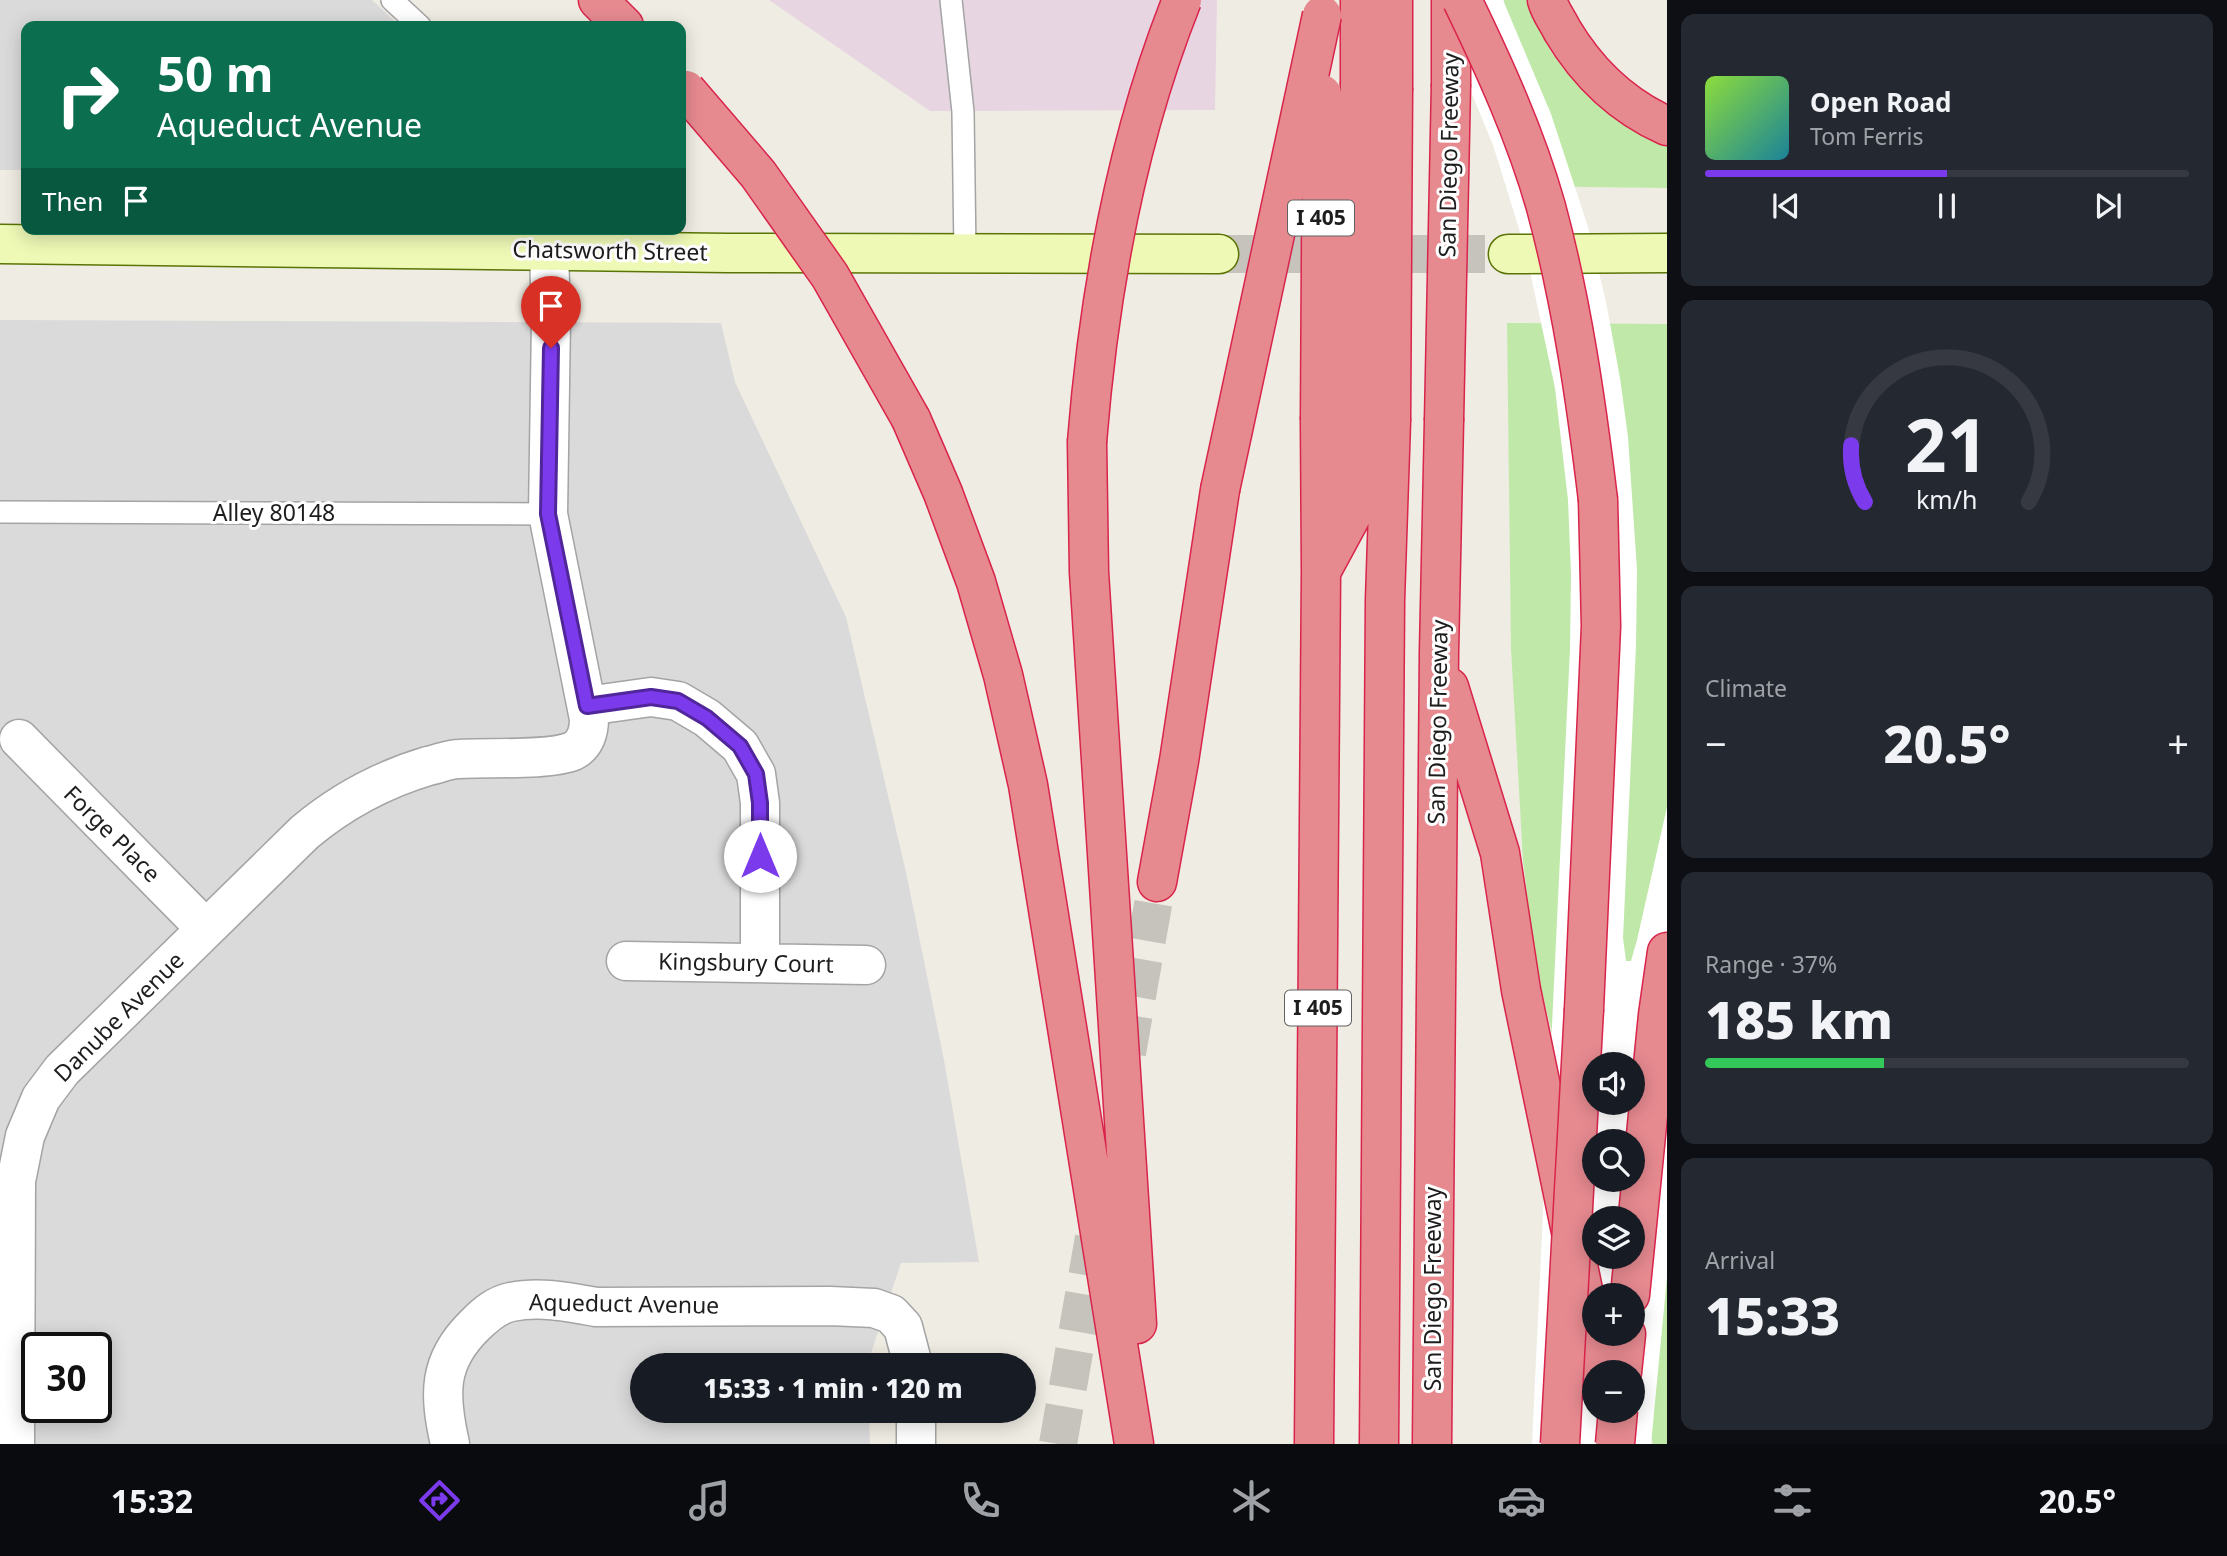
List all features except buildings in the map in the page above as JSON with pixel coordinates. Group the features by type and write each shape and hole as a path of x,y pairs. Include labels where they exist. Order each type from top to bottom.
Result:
{"highway":[{"path":"598,0 619,21"},
{"path":"1144,1444 1089,572 1087,442 1093,362 1116,223 1151,90 1182,0"},
{"path":"1360,0 1377,85"},
{"path":"1378,1444 1385,642 1356,420 1377,85 1394,0"},
{"name":"San Diego Freeway","path":"1432,1444 1439,652 1451,0"},
{"path":"1462,0 1517,124 1545,205 1584,385 1598,500 1601,626 1596,756 1560,1444"},
{"path":"1547,0 1566,36 1590,69 1621,99 1667,126"},
{"path":"1157,882 1179,761 1220,490 1322,8"},
{"name":"I 405","path":"1314,1444 1321,572 1356,420 1322,8"},
{"path":"686,90 758,174 830,276 911,419 943,493 976,582 1003,675 1028,785 1134,1444"},
{"path":"1439,652 1500,853 1521,990 1598,1360"},
{"path":"1631,1283 1658,1015 1667,953"},
{"path":"1611,1423 1615,1444"},
{"path":"1615,1444 1617,1423"}],"main road":[{"name":"Chatsworth Street","path":"0,244 548,240 965,253 1219,254"},
{"path":"1508,254 1667,253"}],"street":[{"path":"548,240 551,321 548,514 587,706 651,697 678,701 707,718 740,746 756,774 760,803 760,963"},
{"name":"Danube Avenue","path":"15,1444 16,1181 25,1136 41,1098 62,1070 305,832 330,811 373,786 455,759 569,752 586,739 589,726 587,706"},
{"name":"Forge Place","path":"19,739 206,929"},
{"name":"Kingsbury Court","path":"626,961 866,965"},
{"name":"Aqueduct Avenue","path":"450,1444 444,1418 442,1384 450,1357 465,1335 488,1313 508,1303 563,1301 596,1307 874,1308 891,1314 902,1327 909,1353"},
{"path":"916,1423 916,1444"}],"lane":[{"path":"392,0 415,21"},
{"path":"951,0 963,112 965,253"},
{"name":"Alley 80148","path":"0,512 548,514"}],"shaded area":[{"path":"0,0 372,0 395,21 21,21 21,170 0,170"},
{"path":"769,0 1217,0 1215,110 930,111"},
{"path":"0,320 721,323 735,382 846,617 906,872 944,1060 979,1262 901,1263 871,1353 630,1353 630,1423 869,1423 870,1444 0,1444"}],"green space":[{"path":"1504,0 1531,0 1548,46 1571,77 1616,116 1667,145 1667,188 1505,186"},
{"path":"1507,323 1667,324 1667,1444 1653,1444 1645,1411 1645,1360 1632,1360 1629,1346 1645,1346 1645,1283 1633,1283 1633,1269 1645,1269 1645,1206 1594,1206 1591,1192 1645,1192 1645,1129 1582,1129 1582,1156 1540,983 1523,860 1511,649"}],"pier":[{"path":"1431,0 1503,0 1551,114 1588,227 1620,378 1628,437 1637,570 1623,938 1626,961 1631,961 1637,940 1667,807 1667,1277 1651,1444 1532,1444 1570,649 1571,574 1568,500 1555,388 1525,248 1493,145"}],"tunnel":[{"path":"1219,254 1508,254"},
{"path":"1127,1053 1157,882"},
{"path":"1058,1444 1096,1226"}],"route":[{"path":"551,348 548,514 587,706 651,697 678,701 707,718 740,746 756,774 760,803 760,856"}]}
